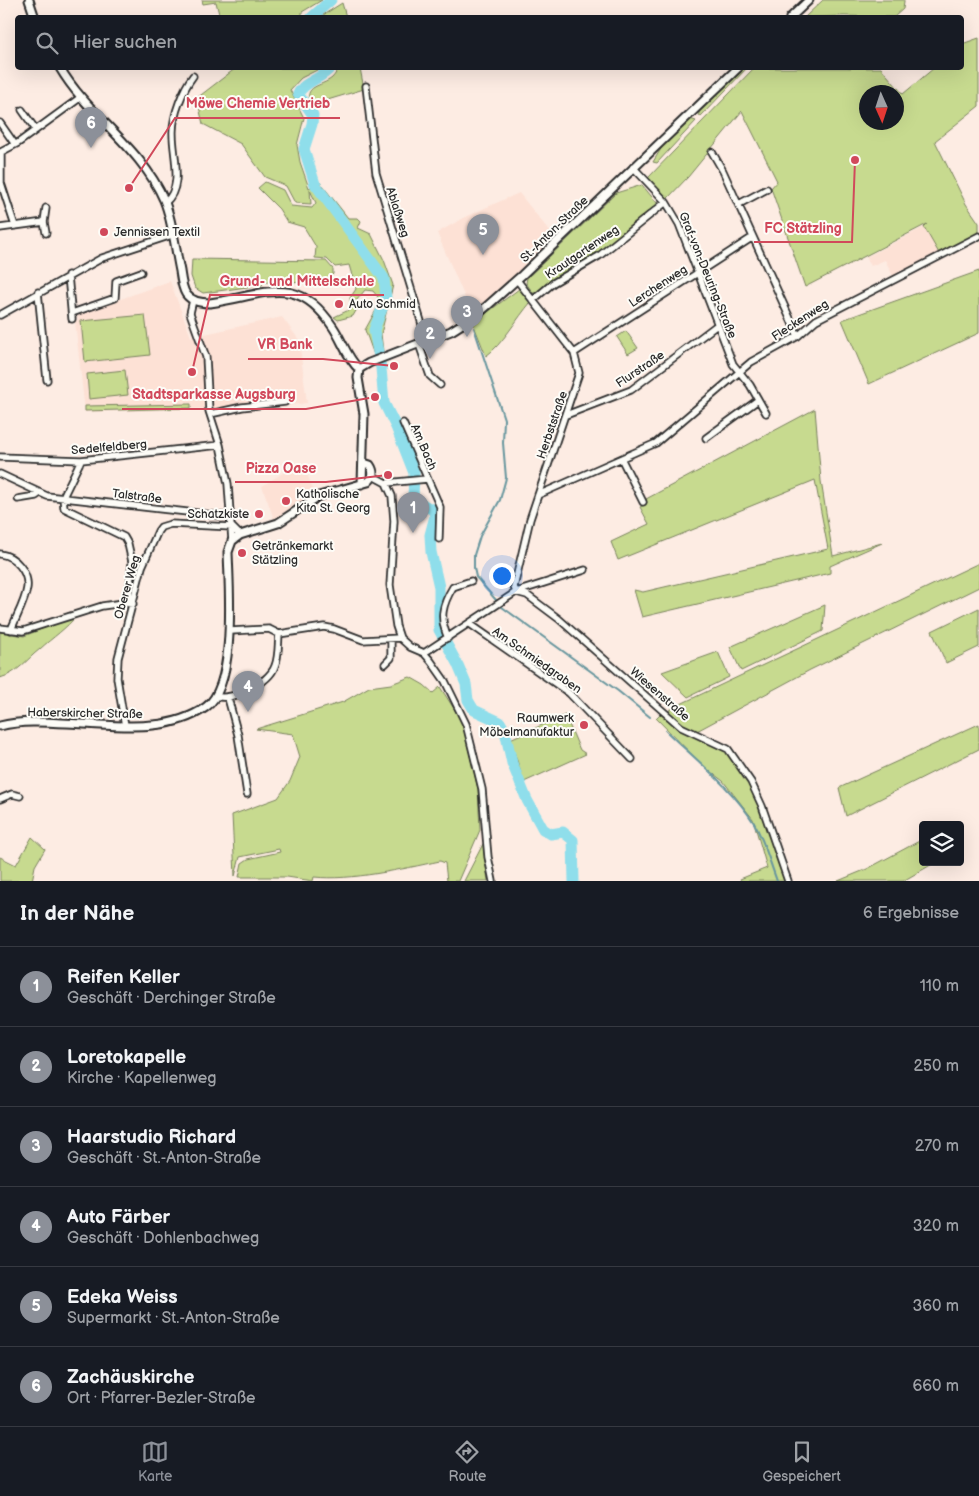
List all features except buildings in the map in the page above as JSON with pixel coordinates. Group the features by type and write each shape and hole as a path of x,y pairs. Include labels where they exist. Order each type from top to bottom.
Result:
{"street":[{"path":"29,0 34,15"},
{"path":"793,15 809,0"},
{"path":"61,70 81,97 143,164 165,203 185,293 193,300 210,303 284,291 299,294 313,302 325,314 359,369 358,378 364,414 362,484"},
{"name":"St.-Anton-Straße","path":"359,369 379,359 451,331 478,314 517,280 736,70"},
{"path":"165,203 175,188 173,129 183,88 193,76"},
{"name":"Ablaßweg","path":"366,86 377,177 427,341"},
{"path":"15,226 1,177 1,152 36,130 81,97"},
{"path":"22,110 36,130"},
{"path":"0,124 14,143"},
{"path":"712,152 739,204 798,336"},
{"name":"Graf-von-Deuring-Straße","path":"633,167 666,202 679,224 733,364 766,413"},
{"path":"739,204 767,189"},
{"name":"Krautgartenweg","path":"533,300 553,283 599,256 666,202"},
{"path":"46,208 44,222 46,234"},
{"path":"0,228 44,222"},
{"path":"0,315 68,275 102,258 172,234"},
{"name":"Fleckenweg","path":"538,495 650,447 668,435 760,356 798,336 816,320 979,236"},
{"name":"Lerchenweg","path":"574,354 697,273 704,271 753,237"},
{"path":"68,275 72,316 115,298 116,281 141,272"},
{"name":"Herbststraße","path":"516,592 514,586 530,519 579,373 574,354 517,280"},
{"path":"38,292 48,380"},
{"path":"193,300 190,313 206,357 210,414 220,445 232,527 232,541 228,552 230,631 223,670 215,696 228,698 247,690 272,672 277,658 279,634"},
{"name":"Flurstraße","path":"566,415 630,390 717,325"},
{"path":"419,344 430,376 440,385"},
{"path":"706,438 758,400"},
{"path":"210,414 242,407 286,402"},
{"name":"Am Bach","path":"404,423 440,507 439,539"},
{"name":"Sedelfeldberg","path":"0,457 81,460 220,445"},
{"path":"81,460 63,497 64,508 124,537 128,544 132,562 129,597 133,604"},
{"path":"622,460 643,502"},
{"path":"364,463 372,468 373,476"},
{"name":"Talstraße","path":"0,474 47,496 231,517"},
{"path":"373,476 386,483 392,496 394,521 390,585 396,626 400,638 410,647 424,653 445,681 466,724 473,744 482,789 488,857 493,881"},
{"path":"232,541 240,535 283,520 319,496 362,484 373,476"},
{"name":"Am Bach","path":"386,483 427,479"},
{"name":"Talstraße","path":"18,499 36,496 40,493"},
{"name":"Oberer Weg","path":"125,726 117,667 142,567 161,527 171,524 232,527"},
{"path":"232,527 240,535"},
{"path":"0,554 14,559 21,566 27,581 27,589 11,630"},
{"path":"424,653 516,592 586,570"},
{"path":"447,638 442,616 444,603 454,587 471,581"},
{"name":"Wiesenstraße","path":"516,592 526,595 559,619 681,727 728,749 746,774 762,806 788,881"},
{"path":"0,628 11,630 30,629 102,606 123,603 133,604"},
{"name":"Am Schmiedgraben","path":"470,624 569,693 632,759"},
{"path":"230,631 269,629 279,634 324,627 363,640 391,640 400,638"},
{"path":"385,664 391,658 391,640"},
{"name":"Haberskircher Straße","path":"0,726 42,723 146,726 176,720 206,707 215,696"},
{"path":"228,698 238,735 246,794"},
{"path":"0,799 12,794 20,796"}],"shaded area":[{"path":"519,193 555,238 514,278 472,314 437,233 467,216"},
{"path":"924,227 940,255 894,278 885,260 871,266 866,257"},
{"path":"170,281 191,337 282,317 299,340 307,403 216,415 201,409 85,412 75,321 78,320 77,315"},
{"name":"Katholische Kita St. Georg","path":"291,468 296,474 306,471 315,494 274,519 262,486"}],"green space":[{"path":"202,0 322,0 302,12 302,15 219,15 216,2 203,4"},
{"path":"823,0 904,0 903,9 896,15 807,15"},
{"path":"342,3 345,15 323,15"},
{"path":"979,38 979,106 935,141 966,204 979,223 979,241 977,237 940,255 924,227 927,224 805,287 771,188 777,181 742,111 688,177 667,199 648,178 752,70 883,70 895,85 859,85 859,130 904,130 904,93 932,70 964,70 964,43"},
{"path":"233,70 317,70 301,78 290,90 304,118 297,145 300,162 309,188 319,181 348,218 358,218 361,221 358,228 371,234 384,260 393,285 381,334 383,351 374,355 365,330 381,301 373,291 365,290 356,301 357,309 353,316 338,320 334,317 351,309 350,298 356,289 349,265 335,267 327,259 315,258 316,247 304,227 287,222 279,209 258,188 265,182 283,190 291,206 312,208 316,203 310,190 311,204 295,203 286,186 265,177 241,144 203,124 197,98"},
{"path":"338,70 360,70 364,89 311,105 309,94 311,90 332,78"},
{"path":"741,70 745,70 701,116 699,111"},
{"path":"690,119 696,121 657,163 653,162 665,142"},
{"path":"642,185 657,203 657,206 592,258 551,281 537,293 533,293 526,283 527,278 616,193"},
{"path":"192,259 326,261 333,269 333,274 326,283 263,282 262,285 203,293 195,288 191,276"},
{"path":"979,271 979,333 869,384 842,320"},
{"path":"519,289 522,290 531,302 504,338 486,356 473,323"},
{"path":"145,315 150,355 85,362 81,321"},
{"path":"626,331 638,348 628,354 617,337"},
{"path":"125,370 128,395 89,399 87,374"},
{"path":"191,404 191,408 85,411 85,406"},
{"path":"815,409 821,481 833,556 882,543 830,566 830,573 642,617 634,590 643,592 828,549 815,480 618,560 611,542 649,524 640,507 647,503 646,499"},
{"path":"979,563 979,587 810,670 695,732 679,723 669,713 670,709"},
{"path":"825,605 823,631 741,671 730,647"},
{"path":"979,608 979,647 946,663 932,631"},
{"path":"77,615 22,666 0,678 0,632 24,636"},
{"path":"718,652 729,677 688,697 662,672"},
{"path":"410,677 433,693 440,687 462,721 478,789 480,830 458,881 447,881 445,863 440,861 361,876 314,877 313,881 287,877 239,877 242,863 248,859 280,852 279,849 240,857 235,876 232,815 278,798 290,781 300,757 293,734 256,729 343,702 369,687 391,684"},
{"path":"660,714 688,734 724,748 739,766 760,806 786,881 741,881 740,879 767,868 753,819 723,781 703,766 656,718"},
{"path":"565,715 580,750 586,754 524,782 510,739"},
{"path":"979,724 979,749 846,816 839,788"},
{"path":"32,837 45,849 35,866 32,881 0,881 0,857 16,865"},
{"path":"919,841 919,866 929,866 903,881 838,881 867,869"},
{"path":"483,844 488,881 464,881"}],"waterway":[{"path":"314,15 331,0"},
{"path":"328,70 304,86 298,94 313,115 304,149 315,184 384,278 386,298 374,330 381,368 384,403 396,427 414,473 413,499 433,510 435,516 430,535 431,552 439,587 439,630 458,665 466,684 468,700 474,710 500,722 505,731 512,763 527,800 543,829 551,834 563,832 573,840 574,881"},
{"path":"474,328 504,419 503,443 506,478 500,500 480,536 474,555 476,577 502,607 618,691 650,717"},
{"path":"666,731 701,763 745,810 761,837 777,881"}],"place":[{"name":"Zachäuskirche","path":"91,148"},
{"name":"FC Stätzling","path":"855,160"},
{"name":"Möwe Chemie Vertrieb","path":"129,188"},
{"name":"Jennissen Textil","path":"104,232"},
{"name":"Edeka Weiss","path":"483,255"},
{"name":"Auto Schmid","path":"339,304"},
{"name":"Haarstudio Richard","path":"467,337"},
{"name":"Loretokapelle","path":"430,359"},
{"name":"VR Bank","path":"394,366"},
{"name":"Grund- und Mittelschule","path":"192,372"},
{"name":"Stadtsparkasse Augsburg","path":"375,397"},
{"name":"Pizza Oase","path":"388,475"},
{"name":"Katholische Kita St. Georg","path":"286,501"},
{"name":"Schatzkiste","path":"259,514"},
{"name":"Reifen Keller","path":"413,533"},
{"name":"Getränkemarkt Stätzling","path":"242,553"},
{"name":"Auto Färber","path":"248,712"},
{"name":"Raumwerk Möbelmanufaktur","path":"584,725"}]}
